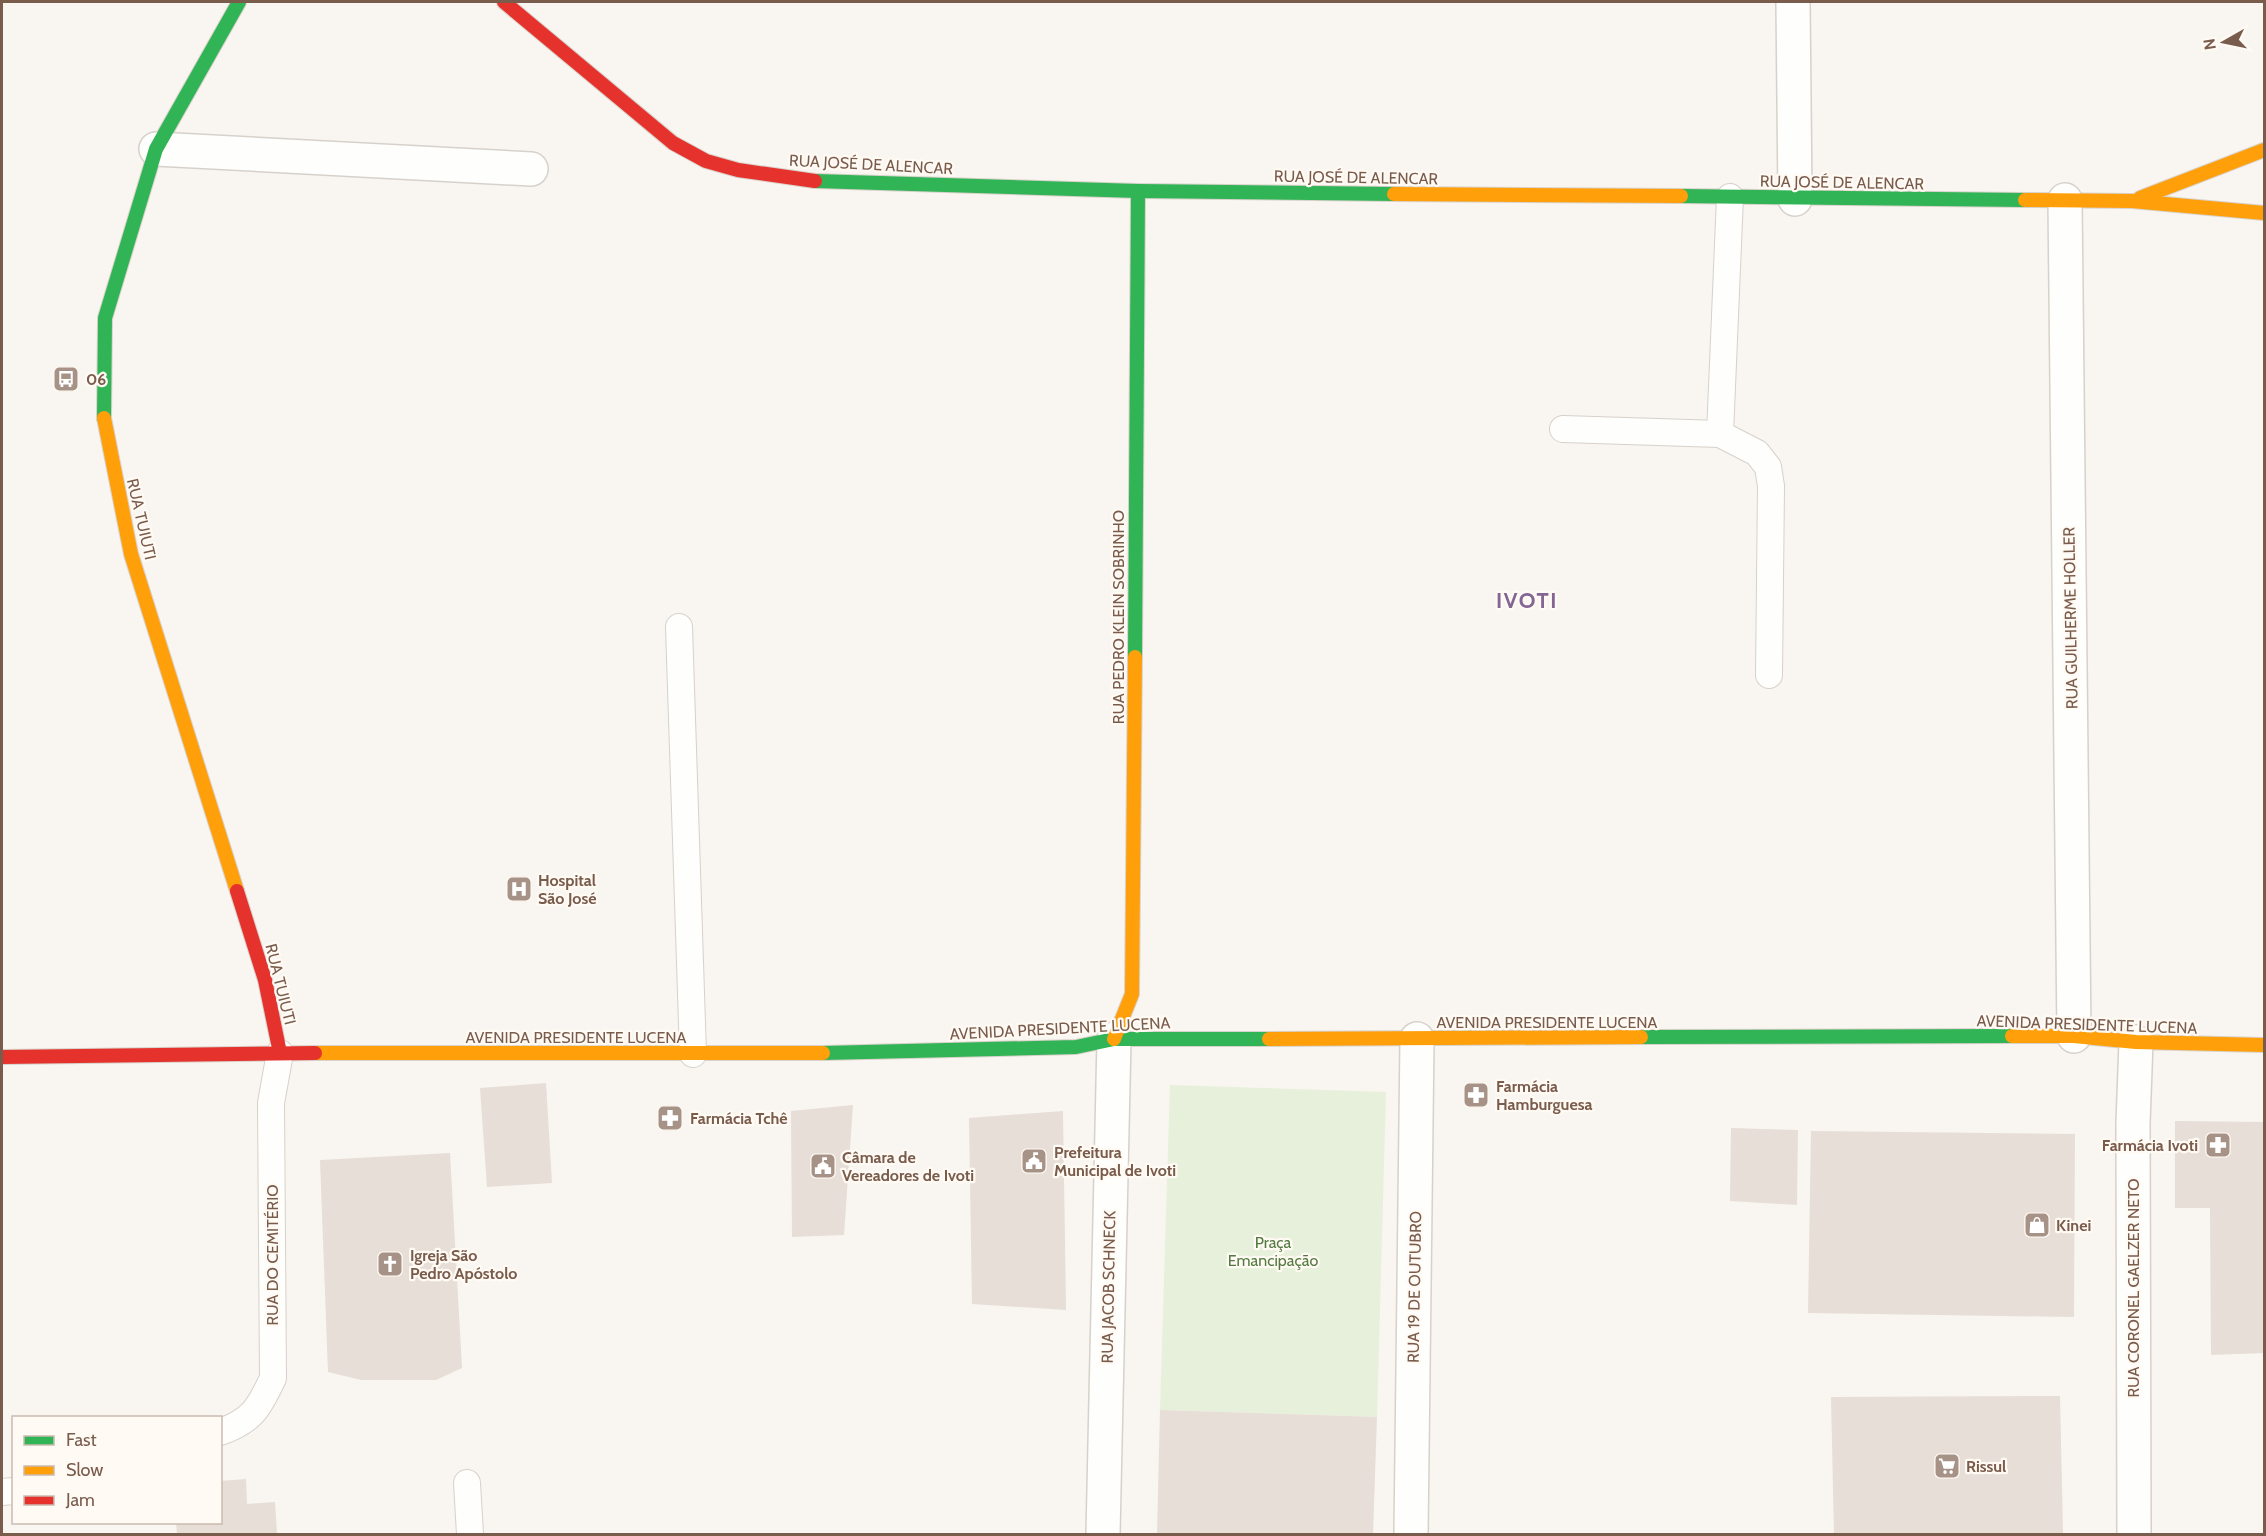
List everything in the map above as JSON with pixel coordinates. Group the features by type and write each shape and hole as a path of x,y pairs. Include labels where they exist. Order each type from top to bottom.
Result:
{"main road":[{"name":"RUA TUIUTI","path":"239,2 156,149 105,318 104,423 131,554 265,980 280,1053"},
{"name":"RUA JOSÉ DE ALENCAR","path":"504,2 674,143 706,161 738,170 814,181 1138,191 2133,201 2265,213"},
{"path":"2133,201 2265,150"},
{"name":"RUA PEDRO KLEIN SOBRINHO","path":"1114,1039 1132,994 1138,191"},
{"name":"AVENIDA PRESIDENTE LUCENA","path":"2,1057 280,1053 772,1054 1076,1047 1114,1039 2074,1036 2136,1042 2265,1045"}],"street":[{"path":"1793,2 1795,199"},
{"path":"156,149 531,169"},
{"name":"RUA GUILHERME HOLLER","path":"2065,201 2074,1036"},
{"name":"RUA JACOB SCHNECK","path":"1103,1534 1114,1039"},
{"name":"RUA 19 DE OUTUBRO","path":"1411,1534 1417,1039"},
{"name":"RUA CORONEL GAELZER NETO","path":"2134,1534 2133,1124 2136,1042"}],"lane":[{"path":"1720,434 1730,197"},
{"path":"1563,429 1720,434 1757,453 1768,467 1771,486 1769,675"},
{"path":"679,627 693,1054"},
{"name":"RUA DO CEMITÉRIO","path":"222,1431 241,1425 261,1404 273,1378 272,1103 280,1053"},
{"path":"467,1483 470,1534"}],"green space":[{"name":"Praça Emancipação","path":"1170,1085 1386,1092 1377,1417 1160,1410"}],"building":[{"path":"546,1083 552,1183 487,1187 480,1088"},
{"name":"Câmara de Vereadores de Ivoti","path":"853,1105 844,1235 792,1237 791,1111"},
{"path":"1063,1111 1066,1310 972,1304 969,1118"},
{"path":"2175,1121 2264,1122 2264,1353 2211,1355 2210,1208 2175,1208"},
{"path":"1731,1128 1798,1130 1797,1205 1730,1201"},
{"path":"1811,1131 2075,1134 2074,1317 1808,1313"},
{"name":"Igreja São Pedro Apóstolo","path":"450,1153 462,1368 436,1380 361,1380 328,1372 320,1160"},
{"name":"Rissul","path":"2060,1396 2063,1534 1834,1534 1831,1397"},
{"path":"1160,1410 1377,1417 1373,1534 1157,1534"},
{"path":"246,1479 247,1504 275,1502 277,1534 177,1534 176,1524 222,1524 222,1481"}],"traffic: fast":[{"path":"104,418 105,318 156,149 239,2"},
{"path":"815,181 1138,191 1394,194"},
{"path":"1135,657 1138,191"},
{"path":"1681,196 2025,200"},
{"path":"1641,1037 2012,1036"},
{"path":"823,1053 1076,1047 1114,1039 1269,1039"}],"traffic: slow":[{"path":"2140,198 2264,150"},
{"path":"1394,194 1681,196"},
{"path":"2025,200 2132,201 2264,213"},
{"path":"104,418 131,554 237,891"},
{"path":"1114,1039 1132,994 1135,657"},
{"path":"2012,1036 2074,1036 2136,1042 2264,1045"},
{"path":"1269,1039 1641,1037"},
{"path":"315,1053 823,1053"}],"traffic: jam":[{"path":"504,2 673,143 706,161 738,170 815,181"},
{"path":"237,891 265,980 280,1053"},
{"path":"2,1057 315,1053"}],"place":[{"name":"06","path":"66,379"},
{"name":"Hospital São José","path":"519,889"},
{"name":"Farmácia Hamburguesa","path":"1476,1095"},
{"name":"Farmácia Tchê","path":"670,1118"},
{"name":"Farmácia Ivoti","path":"2218,1145"},
{"name":"Prefeitura Municipal de Ivoti","path":"1034,1161"},
{"name":"Câmara de Vereadores de Ivoti","path":"823,1166"},
{"name":"Kinei","path":"2037,1225"},
{"name":"Igreja São Pedro Apóstolo","path":"390,1264"},
{"name":"Rissul","path":"1947,1466"}],"district":[{"name":"IVOTI","path":"1527,600"}]}
